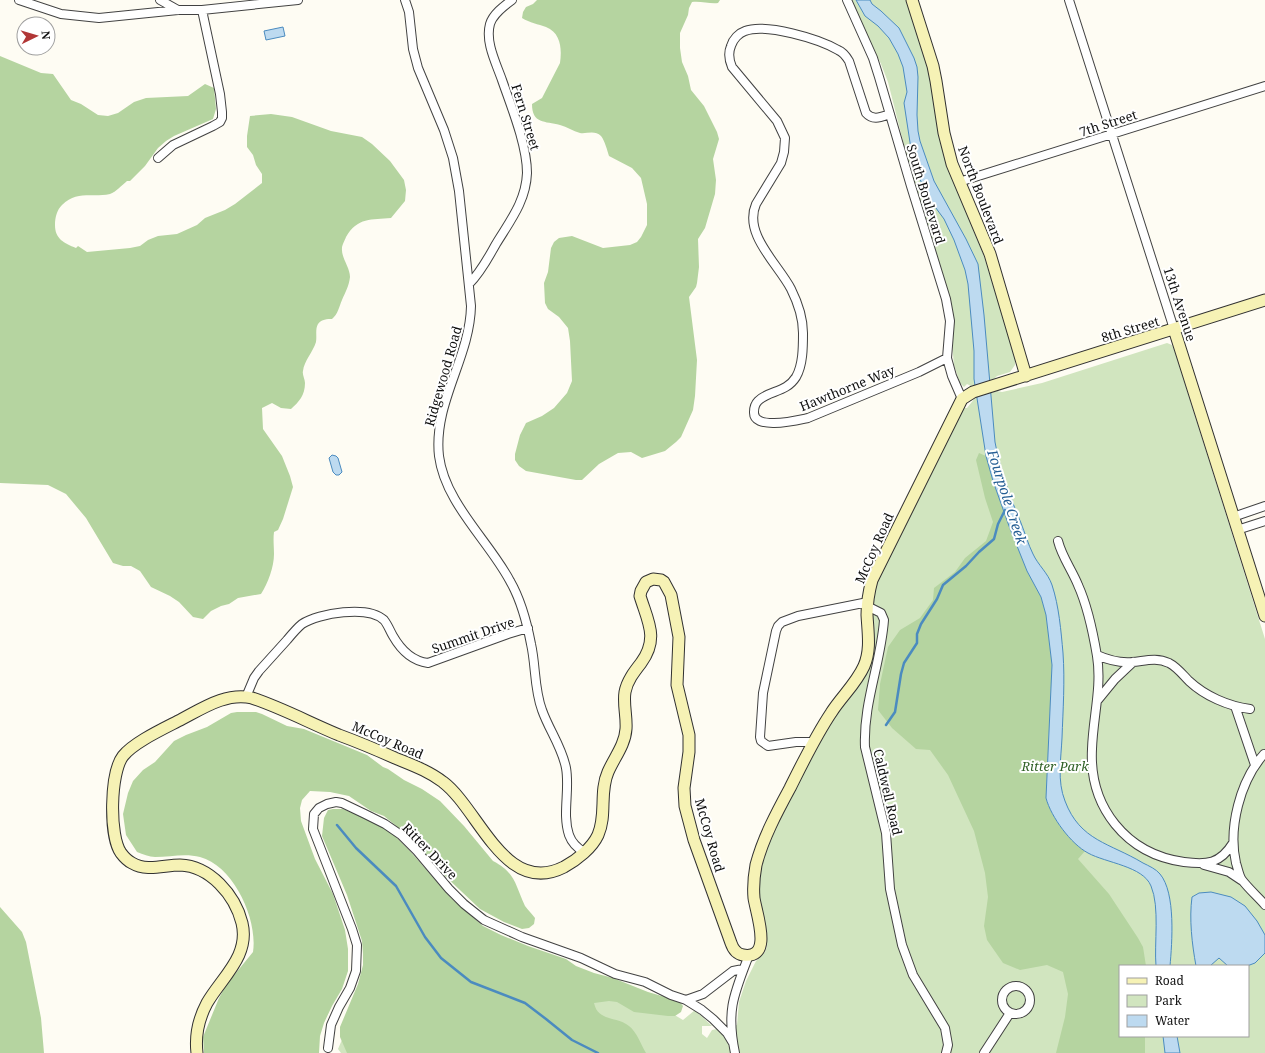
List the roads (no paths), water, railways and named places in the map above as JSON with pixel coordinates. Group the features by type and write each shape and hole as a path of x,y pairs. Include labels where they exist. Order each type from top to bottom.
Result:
{"street":[{"path":"19,0 61,14 99,18 178,10 202,10 298,0"},
{"path":"160,0 178,10"},
{"name":"Ridgewood Road","path":"405,0 409,12 415,58 444,130 453,158 459,191 464,248 470,284 470,327 440,423 438,444 441,466 444,477 454,497 510,581 519,602 528,628 542,709 560,749 566,770 567,828 573,843 584,852"},
{"name":"Fern Street","path":"470,284 483,267 512,219 525,190 525,153 509,98 491,49 489,36 490,23 512,0"},
{"name":"South Boulevard","path":"847,0 873,58 946,299 950,321 948,358 952,376 964,397"},
{"name":"North Boulevard","path":"912,0 933,66 944,133 952,164 990,254 1026,376"},
{"name":"13th Avenue","path":"1069,0 1265,616"},
{"path":"158,158 173,144 213,126 220,122 222,118 220,94 202,10"},
{"name":"Hawthorne Way","path":"890,114 874,118 866,113 849,61 839,50 788,32 760,29 745,31 733,40 729,55 732,67 777,121 785,138 784,152 781,163 756,204 753,224 760,242 791,288 800,310 802,321 800,363 795,378 786,388 758,401 755,405 754,415 756,419 767,423 794,421 808,418 920,372 948,358"},
{"name":"7th Street","path":"959,182 1265,86"},
{"name":"8th Street","path":"1026,376 1265,300"},
{"path":"964,397 973,392 1026,376"},
{"name":"McCoy Road","path":"197,1053 197,1038 202,1015 207,1004 237,960 242,950 244,932 242,922 233,901 210,875 190,866 179,865 142,867 126,859 120,852 113,827 113,795 118,765 122,756 141,742 216,702 231,697 246,697 263,702 405,762 435,777 453,791 495,846 511,861 524,869 536,873 550,872 569,864 584,852 594,842 601,826 605,782 625,737 626,722 624,701 627,686 629,680 650,647 650,631 640,596 646,582 649,580 657,579 664,582 668,587 678,629 679,646 677,685 689,735 689,752 684,788 688,817 733,948 739,954 749,955 756,953 759,950 762,941 754,891 755,875 759,855 780,808 813,742 832,711 854,682 864,665 868,650 867,604 872,580 964,397"},
{"path":"1233,517 1265,506"},
{"path":"1237,530 1265,521"},
{"path":"1058,541 1062,553 1083,596 1091,623 1097,655 1099,681 1093,729 1092,764 1096,786 1108,815 1125,835 1140,847 1154,855 1173,860 1204,864 1229,872 1242,880 1265,906"},
{"path":"813,742 796,742 768,746 761,741 760,727 763,693 776,631 782,622 798,616 867,604"},
{"name":"Caldwell Road","path":"867,604 881,613 884,620 872,689 867,707 864,732 865,747 886,833 890,889 902,944 913,975 945,1028 947,1041 946,1053"},
{"name":"Summit Drive","path":"246,697 258,671 298,628 308,621 328,615 357,612 379,616 385,621 400,646 407,654 417,660 428,663 528,628"},
{"path":"1097,655 1115,661 1133,662 1155,660 1169,663 1206,694 1235,706 1250,709"},
{"path":"1097,702 1133,662"},
{"path":"1235,706 1255,765"},
{"path":"1242,880 1236,862 1233,843 1235,825 1240,798 1248,777 1264,754"},
{"name":"Ritter Drive","path":"328,1048 331,1025 354,979 357,954 352,929 313,829 314,814 320,808 331,802 342,803 395,830 417,851 464,904 488,923 581,958 615,974 645,982 686,1000 713,1019 727,1033 733,1043"},
{"path":"1204,864 1212,862 1224,855 1233,843"},
{"path":"735,1053 731,1027 731,1008 735,991 749,955"},
{"path":"686,1000 703,994 733,971 743,969"},
{"path":"984,1053 1010,1013"}],"water":[{"name":"Fourpole Creek","path":"856,0 870,0 872,4 899,28 914,58 918,77 917,115 920,141 934,181 978,264 997,452 1006,483 1031,550 1050,581 1058,610 1064,664 1060,778 1065,801 1071,814 1079,825 1097,840 1131,856 1160,874 1169,893 1171,905 1172,945 1170,965 1156,965 1155,904 1154,895 1147,879 1132,869 1088,853 1082,849 1062,829 1052,813 1046,798 1052,665 1046,615 1041,597 1027,571 1009,526 986,456 974,379 974,351 968,284 965,270 954,240 944,219 930,200 916,169 911,149 904,103 907,92 903,67 898,54 889,38 878,26 865,16"},
{"path":"283,27 285,36 266,40 264,31"},
{"path":"332,455 338,458 342,472 339,475 336,475 333,472 329,458"},
{"path":"1211,892 1231,897 1245,906 1257,921 1265,935 1265,953 1255,963 1249,965 1227,965 1219,958 1211,965 1196,965 1191,932 1191,914 1192,897 1199,893"},
{"path":"1163,1037 1177,1037 1180,1053 1165,1053"}],"waterway":[{"name":"Fourpole Creek","path":"886,725 895,712 904,663 917,643 917,634 921,624 937,599 943,585 966,566 994,539 998,524 1005,510"},
{"path":"337,825 356,848 396,886 425,937 441,958 471,982 525,1003 572,1040 598,1053"}],"park label":[{"name":"Ritter Park","path":"1055,766"}]}
